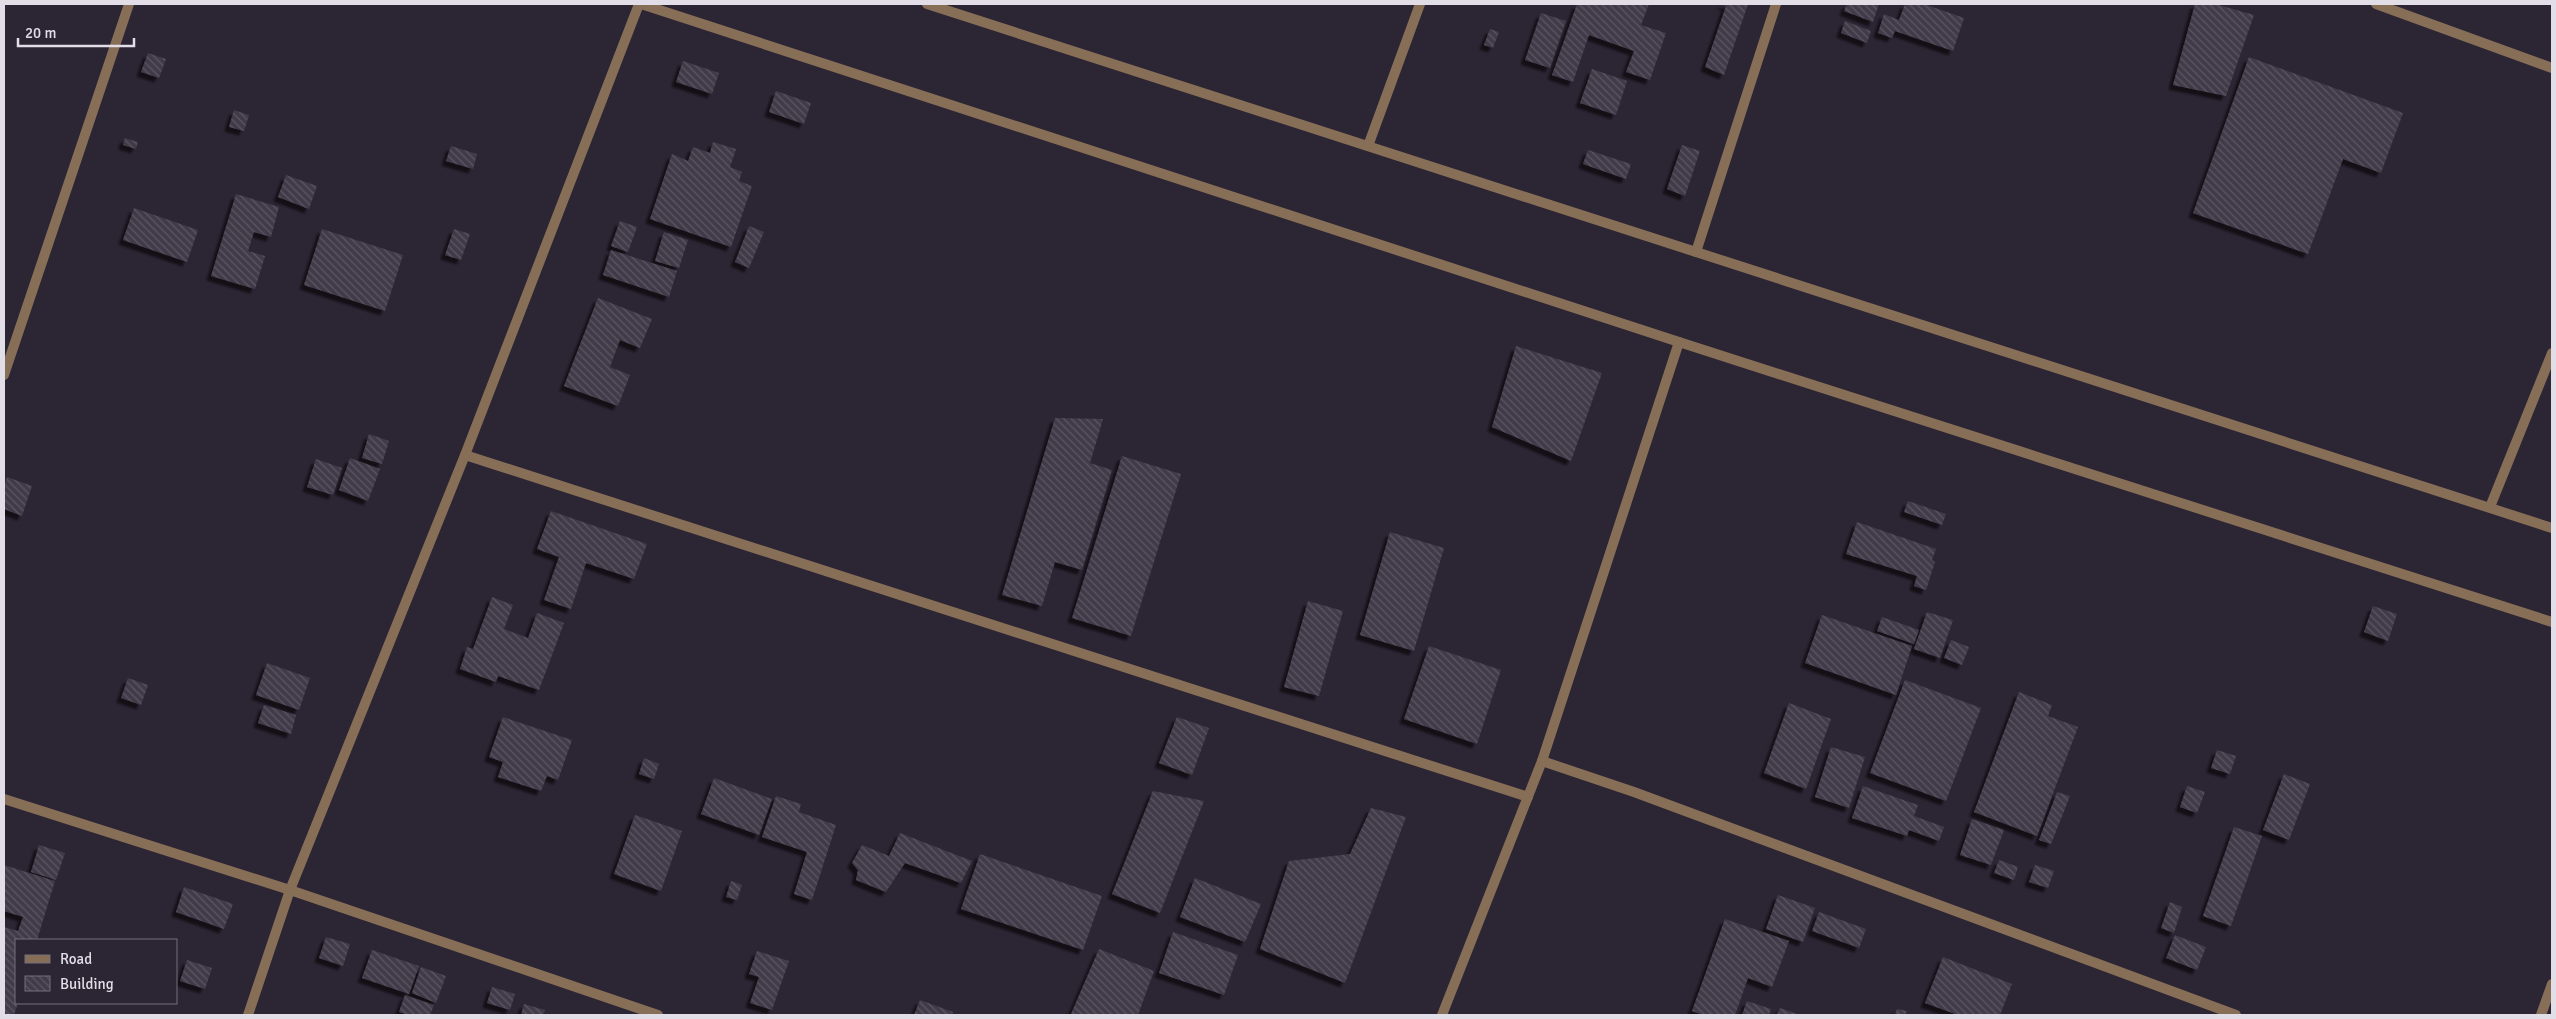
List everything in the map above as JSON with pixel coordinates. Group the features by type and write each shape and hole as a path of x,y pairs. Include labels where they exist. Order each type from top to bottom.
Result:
{"street":[{"path":"4,375 129,4"},
{"path":"248,1015 290,890 465,455 640,4 1678,342 2552,622"},
{"path":"927,4 2552,528"},
{"path":"1368,146 1420,4"},
{"path":"1696,252 1776,4"},
{"path":"2376,4 2552,68"},
{"path":"1442,1015 1542,761 1678,342"},
{"path":"2490,508 2552,353"},
{"path":"465,455 1528,797"},
{"path":"1542,761 1634,792 2236,1015"},
{"path":"4,799 290,890 658,1015"},
{"path":"2541,1015 2552,984"}],"building":[{"path":"1577,4 1649,4 1641,25 1666,33 1650,80 1626,72 1634,51 1589,35 1573,82 1552,75"},
{"path":"1720,4 1748,4 1724,75 1705,67 1726,6"},
{"path":"1847,4 1879,4 1873,22 1844,11"},
{"path":"1905,4 1924,4 1964,18 1953,51 1895,31 1892,38 1878,33 1884,14 1899,20"},
{"path":"2195,4 2215,4 2254,15 2226,96 2173,85"},
{"path":"1541,13 1566,21 1550,68 1525,60"},
{"path":"1845,21 1871,31 1867,43 1841,33"},
{"path":"1490,29 1499,32 1493,48 1484,45"},
{"path":"148,53 166,59 159,78 141,72"},
{"path":"2249,57 2403,113 2381,173 2343,159 2308,254 2193,213"},
{"path":"683,61 719,73 712,94 676,82"},
{"path":"1592,69 1627,81 1616,115 1580,103"},
{"path":"776,91 811,103 804,124 769,112"},
{"path":"234,110 249,115 244,131 229,127"},
{"path":"125,138 138,142 136,149 123,145"},
{"path":"713,142 736,149 730,167 742,172 739,181 752,186 731,247 650,219 672,154 688,161 693,147 710,153"},
{"path":"1682,145 1700,151 1685,196 1667,189"},
{"path":"451,146 477,154 473,169 446,161"},
{"path":"1588,150 1631,164 1626,179 1583,164"},
{"path":"286,175 317,186 309,209 278,197"},
{"path":"236,194 279,207 271,237 254,232 248,251 265,256 255,289 211,276"},
{"path":"134,208 198,230 187,262 123,240"},
{"path":"620,221 637,227 628,252 611,246"},
{"path":"749,226 764,232 749,268 735,262"},
{"path":"322,229 403,255 385,311 304,285"},
{"path":"454,229 470,234 461,260 445,255"},
{"path":"664,232 688,240 679,268 655,261"},
{"path":"611,250 677,271 669,297 603,275"},
{"path":"598,298 652,319 640,348 620,340 610,367 630,375 618,406 564,386"},
{"path":"1516,346 1602,373 1571,461 1492,427"},
{"path":"1055,418 1103,419 1090,463 1112,470 1082,570 1055,562 1042,606 1002,595"},
{"path":"369,434 389,441 382,464 362,458"},
{"path":"1122,456 1181,474 1131,636 1072,618"},
{"path":"350,458 380,469 368,501 339,490"},
{"path":"316,459 342,468 333,495 307,487"},
{"path":"7,477 32,486 22,516 4,509 4,486"},
{"path":"1908,501 1946,514 1942,525 1904,512"},
{"path":"551,511 647,544 634,579 586,563 571,609 544,600 559,557 537,549"},
{"path":"1857,522 1936,549 1932,560 1935,562 1926,590 1914,586 1917,576 1846,554"},
{"path":"1390,532 1444,548 1414,651 1360,635"},
{"path":"492,597 513,605 504,629 528,638 537,613 564,623 539,690 498,676 496,682 460,669 467,647 473,649"},
{"path":"1308,601 1343,611 1319,696 1284,687"},
{"path":"2373,606 2397,614 2388,641 2364,632"},
{"path":"1927,612 1953,620 1940,658 1914,649"},
{"path":"1822,615 1912,646 1896,695 1805,663"},
{"path":"1882,617 1919,630 1914,644 1877,631"},
{"path":"1951,640 1969,647 1962,665 1944,658"},
{"path":"1429,646 1501,670 1477,744 1404,719"},
{"path":"267,663 310,678 299,710 256,695"},
{"path":"128,678 148,685 141,705 121,698"},
{"path":"1905,680 1981,708 1946,801 1870,773"},
{"path":"2019,692 2052,705 2048,716 2078,727 2037,836 1974,812"},
{"path":"1789,703 1831,719 1806,789 1764,773"},
{"path":"264,705 296,715 291,734 258,723"},
{"path":"503,717 572,740 558,780 547,776 541,791 498,777 503,762 489,757"},
{"path":"1177,717 1209,728 1192,775 1159,763"},
{"path":"1831,747 1865,757 1849,808 1815,797"},
{"path":"2217,750 2236,756 2230,774 2211,768"},
{"path":"644,758 659,764 654,779 639,774"},
{"path":"2284,774 2310,784 2289,840 2263,830"},
{"path":"714,778 772,799 759,835 701,814"},
{"path":"1863,786 1918,805 1914,816 1944,827 1939,841 1909,830 1907,836 1852,818"},
{"path":"2187,786 2205,792 2197,813 2180,807"},
{"path":"1153,791 1204,801 1160,913 1112,894"},
{"path":"2057,792 2070,796 2051,844 2039,840"},
{"path":"776,796 801,804 799,812 836,825 812,900 794,894 807,852 762,837"},
{"path":"1371,808 1406,817 1345,983 1260,949 1289,861 1350,854"},
{"path":"635,815 682,831 661,891 614,874"},
{"path":"1972,819 2004,830 1991,865 1960,855"},
{"path":"2234,827 2262,836 2231,926 2203,916"},
{"path":"900,833 972,861 961,883 905,863 886,892 856,880 858,870 852,863 862,845 889,856"},
{"path":"39,845 65,853 56,880 31,872"},
{"path":"980,854 1102,896 1083,950 961,909"},
{"path":"1999,860 2018,867 2014,880 1994,873"},
{"path":"4,865 55,881 37,939 15,939 15,1004 18,1004 14,1015 4,1015 4,927 18,931 23,917 4,911"},
{"path":"2035,865 2054,871 2048,888 2029,882"},
{"path":"1195,878 1261,904 1245,942 1180,917"},
{"path":"731,881 742,885 737,900 726,897"},
{"path":"184,887 233,904 224,929 176,912"},
{"path":"1778,895 1815,908 1803,942 1766,929"},
{"path":"2170,902 2182,907 2174,933 2161,928"},
{"path":"1819,912 1866,929 1859,948 1812,931"},
{"path":"1725,919 1789,941 1772,987 1748,978 1735,1015 1703,1015 1692,1011"},
{"path":"1173,932 1238,955 1224,995 1159,973"},
{"path":"2175,935 2206,947 2197,970 2166,958"},
{"path":"326,937 350,944 343,966 319,958"},
{"path":"1099,949 1154,971 1138,1015 1071,1014"},
{"path":"372,950 419,966 409,994 362,978"},
{"path":"757,951 789,961 772,1010 750,1003 759,977 749,974"},
{"path":"1943,957 2012,984 2000,1015 1958,1015 1925,1003"},
{"path":"187,960 212,968 205,989 180,981"},
{"path":"421,967 446,976 436,1003 412,993"},
{"path":"492,987 515,994 510,1010 487,1003"},
{"path":"405,995 434,1005 430,1015 409,1015 399,1012"},
{"path":"920,1000 953,1012 952,1015 914,1015"},
{"path":"1747,1001 1771,1009 1769,1015 1742,1015"},
{"path":"524,1004 545,1010 543,1015 521,1015"},
{"path":"1780,1008 1800,1015 1777,1015"},
{"path":"1897,1009 1907,1011 1905,1015 1895,1015"}]}
